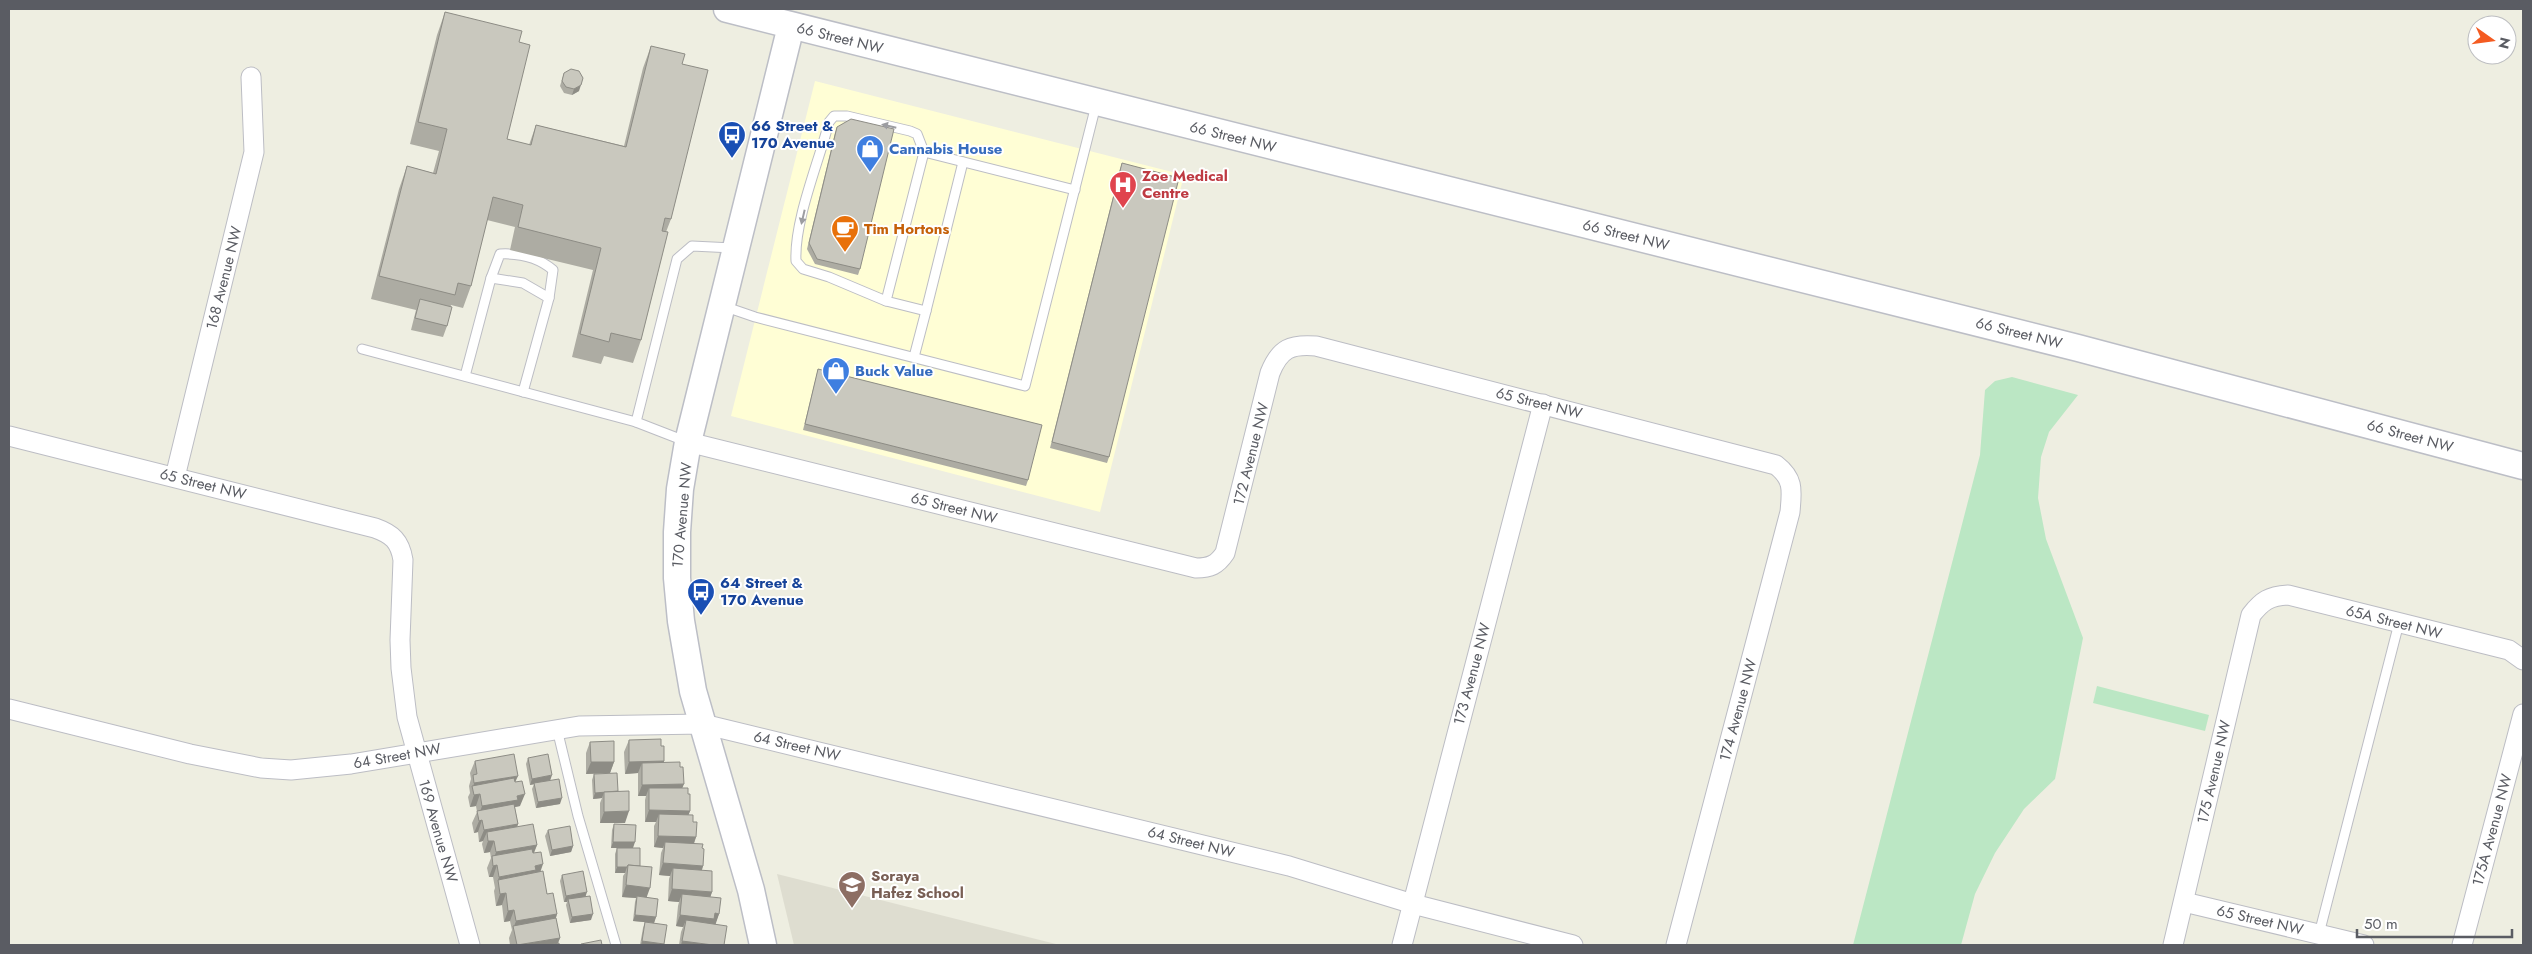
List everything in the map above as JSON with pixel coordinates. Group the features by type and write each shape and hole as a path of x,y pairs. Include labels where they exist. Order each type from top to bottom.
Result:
{"main road":[{"name":"66 Street NW","path":"727,9 2068,346 2523,466"},
{"name":"170 Avenue NW","path":"763,945 751,890 693,691 686,656 677,578 680,489 688,442 791,26"}],"street":[{"name":"168 Avenue NW","path":"175,477 254,152 251,77"},
{"name":"65 Street NW","path":"1286,349 1301,345 1316,346 1758,459 1776,465 1787,474"},
{"name":"172 Avenue NW","path":"1219,562 1229,541 1270,373 1276,358 1286,349"},
{"name":"173 Avenue NW","path":"1402,945 1543,404"},
{"name":"65 Street NW","path":"9,436 375,528 387,532 396,539"},
{"name":"65 Street NW","path":"688,442 1196,568 1209,568 1219,562"},
{"name":"174 Avenue NW","path":"1676,945 1790,512 1792,492 1787,474"},
{"name":"169 Avenue NW","path":"396,539 401,549 403,560 401,668 408,717 470,945"},
{"name":"65A Street NW","path":"2262,602 2274,596 2288,595 2509,650 2523,660"},
{"name":"175 Avenue NW","path":"2173,945 2251,615 2262,602"},
{"name":"64 Street NW","path":"9,709 190,754 260,768 321,768 556,729 613,724 703,724 1288,866 1412,904 1573,945"},
{"name":"175A Avenue NW","path":"2462,945 2523,714"},
{"name":"65 Street NW","path":"2184,902 2364,945"}],"lane":[{"path":"722,305 755,317 1025,386 1097,102"},
{"path":"886,301 924,152 917,134 910,130 847,116 834,116 829,122 810,186 795,248 796,261 803,269 829,277 886,301 926,311"},
{"path":"924,152 1075,190"},
{"path":"914,357 963,162"},
{"path":"636,422 677,259 692,246 736,248"},
{"path":"465,376 491,278 500,254 516,254 542,261 553,270 549,298 523,392"},
{"path":"491,278 524,283 549,298"},
{"path":"362,349 636,422 688,442"},
{"path":"2319,934 2399,623"},
{"path":"556,729 578,816 616,945"}],"shaded area":[{"path":"815,81 1184,175 1100,512 731,416"},
{"path":"2012,377 2078,395 2049,432 2041,457 2038,498 2046,539 2083,638 2055,779 2024,809 1995,853 1975,894 1961,945 1853,945 1980,455 1985,390 1995,381"},
{"path":"2097,686 2209,715 2205,731 2093,703"},
{"name":"Soraya Hafez School","path":"777,874 1060,945 794,945"}],"building":[{"path":"445,12 522,31 519,42 530,45 507,139 531,145 536,125 626,147 651,46 685,54 682,64 708,70 671,219 665,218 662,231 668,232 641,340 611,333 609,342 580,334 601,248 518,227 523,205 493,197 471,286 458,283 455,295 379,276 407,166 436,174 447,129 418,122"},
{"path":"571,69 579,71 583,78 581,85 574,89 566,87 562,81 564,73"},
{"path":"851,119 894,129 860,269 817,259 809,243 837,127"},
{"path":"1122,163 1179,178 1109,457 1052,442"},
{"path":"420,299 452,307 447,326 415,318"},
{"path":"818,369 1042,425 1028,480 805,424"},
{"path":"661,739 661,746 664,746 664,761 629,762 629,740"},
{"path":"614,741 614,762 591,762 590,742"},
{"path":"514,754 518,776 474,783 473,775 477,774 475,761"},
{"path":"548,754 552,775 532,779 528,758"},
{"path":"680,762 680,767 683,767 684,784 642,785 642,763"},
{"path":"617,773 618,791 595,793 594,774"},
{"path":"514,778 515,782 522,781 525,794 517,796 518,800 482,806 480,794 474,795 472,786"},
{"path":"559,779 562,798 538,802 534,783"},
{"path":"649,788 688,788 690,811 649,810"},
{"path":"629,791 629,811 604,812 604,792"},
{"path":"514,804 518,824 484,830 482,820 479,821 477,811"},
{"path":"659,814 693,815 693,822 697,822 696,837 658,836"},
{"path":"533,824 537,845 496,852 494,841 488,841 487,832"},
{"path":"614,824 636,825 635,842 613,842"},
{"path":"570,826 573,846 552,850 548,830"},
{"path":"665,842 703,844 703,866 663,863"},
{"path":"617,848 640,848 640,866 628,865 627,867 617,867"},
{"path":"532,849 533,853 541,852 543,864 535,866 536,870 499,877 497,865 493,866 492,856"},
{"path":"628,865 652,867 650,888 626,885"},
{"path":"673,868 712,871 712,892 672,889"},
{"path":"543,871 547,894 553,893 557,914 516,921 514,910 508,911 506,893 500,894 498,880"},
{"path":"583,871 587,892 566,896 562,875"},
{"path":"682,894 721,898 719,914 715,913 714,919 680,915"},
{"path":"590,896 593,914 572,917 568,899"},
{"path":"637,896 658,899 656,917 635,915"},
{"path":"556,918 560,938 517,945 513,926"},
{"path":"686,920 727,926 724,945 682,941"},
{"path":"645,922 667,925 664,944 642,941"},
{"path":"601,940 602,945 581,945 581,944"}],"place":[{"name":"66 Street & 170 Avenue","path":"732,159"},
{"name":"Cannabis House","path":"870,173"},
{"name":"Zoe Medical Centre","path":"1123,209"},
{"name":"Tim Hortons","path":"845,253"},
{"name":"Buck Value","path":"836,395"},
{"name":"64 Street & 170 Avenue","path":"701,616"},
{"name":"Soraya Hafez School","path":"852,909"}]}
